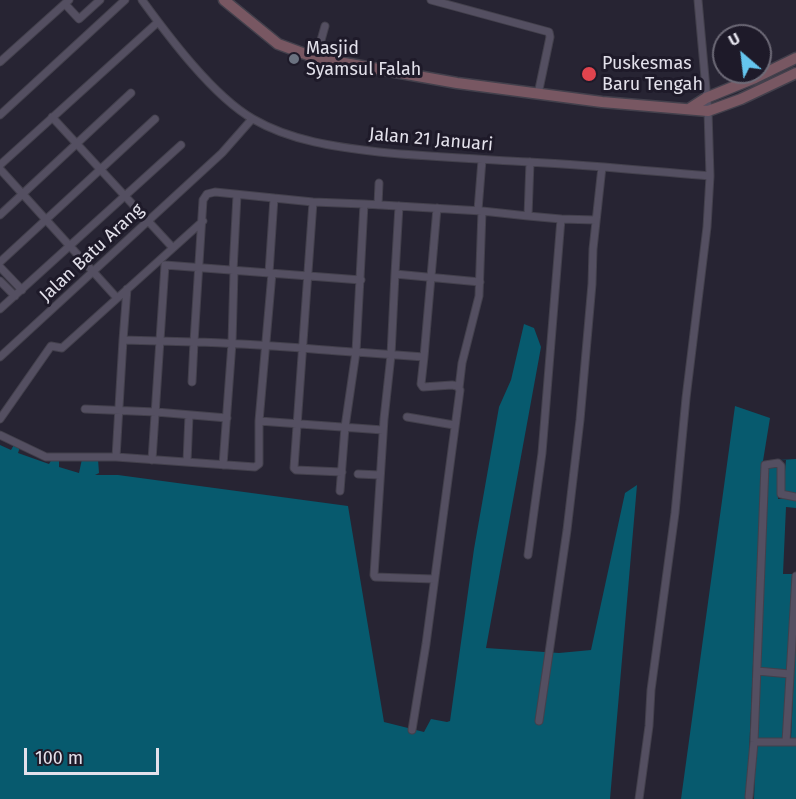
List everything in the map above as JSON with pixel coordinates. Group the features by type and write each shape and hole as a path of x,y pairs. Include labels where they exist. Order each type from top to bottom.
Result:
{"main road":[{"path":"225,0 278,44 316,58 458,83 538,94 708,111 741,99 796,73"},
{"path":"689,110 706,98 796,58"}],"street":[{"path":"79,19 100,0"},
{"path":"0,115 124,0"},
{"name":"Jalan 21 Januari","path":"142,0 220,95 252,119 279,132 325,146 447,159 530,162 710,176"},
{"path":"431,0 549,32 550,37 538,94"},
{"path":"639,799 675,513 686,398 705,259 710,176 708,111 698,0"},
{"path":"0,62 67,2 91,31"},
{"path":"0,165 158,22"},
{"path":"316,58 325,26"},
{"path":"0,215 131,93"},
{"path":"52,117 173,248"},
{"path":"0,262 155,119"},
{"name":"Jalan Batu Arang","path":"0,357 222,153 252,119"},
{"path":"0,309 181,145"},
{"path":"412,730 426,644 462,363 479,296 482,160"},
{"path":"528,216 530,162"},
{"path":"539,721 567,530 580,420 602,167"},
{"path":"0,170 117,298"},
{"path":"378,205 379,183"},
{"path":"192,382 203,200 207,194 215,192 312,202 437,208 596,220"},
{"path":"223,465 232,343 237,195"},
{"path":"0,435 46,457 116,458 257,466 274,198"},
{"path":"312,202 294,469 342,472"},
{"path":"340,491 345,427 356,363 364,204"},
{"path":"399,206 391,355 383,430 374,575 375,577 434,579"},
{"path":"437,208 421,384 423,387 452,385 459,388"},
{"path":"528,555 543,453 561,219"},
{"path":"0,419 51,346 62,348 202,221"},
{"path":"152,460 164,266 361,280"},
{"path":"0,267 21,290"},
{"path":"395,274 480,282"},
{"path":"0,281 15,296"},
{"path":"116,458 127,289"},
{"path":"123,340 232,343 424,357"},
{"path":"85,409 227,418"},
{"path":"187,462 189,415"},
{"path":"407,417 454,425"},
{"path":"259,421 383,430"},
{"path":"749,797 754,742 765,465 778,464 781,466 781,494 796,497"},
{"path":"358,474 380,475"},
{"path":"786,742 796,576"},
{"path":"757,670 790,675"},
{"path":"754,742 796,742"}],"water":[{"path":"524,324 534,328 541,347 486,648 559,653 591,650 625,493 637,485 610,799 0,799 0,445 11,450 15,443 20,447 18,453 49,464 52,459 59,459 59,467 79,473 82,459 98,459 99,473 95,475 118,475 348,506 384,722 424,732 431,719 450,721 474,549 499,407 511,380"},
{"path":"735,406 770,418 763,461 796,459 796,799 681,799"}],"pier":[{"path":"786,460 783,493 796,499 778,499 780,467 768,467 760,668 787,670 792,574 783,574 786,507 796,508 796,627 791,739 796,745 756,746 754,799 747,799 762,461","holes":["760,674 787,676 784,739 756,739"]}],"place":[{"name":"Masjid Syamsul Falah","path":"294,59"},
{"name":"Puskesmas Baru Tengah","path":"589,74"}]}
